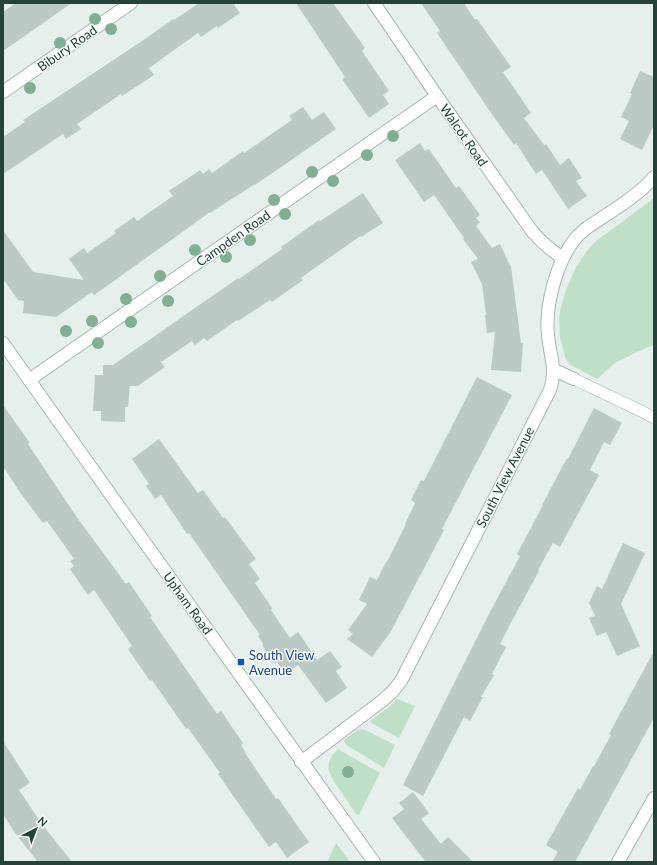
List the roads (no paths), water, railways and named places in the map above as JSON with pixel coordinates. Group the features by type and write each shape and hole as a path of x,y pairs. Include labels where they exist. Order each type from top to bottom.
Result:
{"street":[{"name":"Bibury Road","path":"3,92 131,3"},
{"name":"Walcot Road","path":"374,3 532,231 541,242 563,258"},
{"name":"Campden Road","path":"29,380 437,96"},
{"name":"South View Avenue","path":"301,762 382,701 401,681 550,390 554,370 549,344 547,318 554,284 563,258 575,239 581,233 638,192 654,177"},
{"name":"Upham Road","path":"3,343 301,762 374,862"},
{"path":"554,370 574,379"},
{"path":"618,862 654,798"}],"lane":[{"path":"574,379 654,418"}],"place":[{"name":"South View Avenue","path":"241,662"}]}
